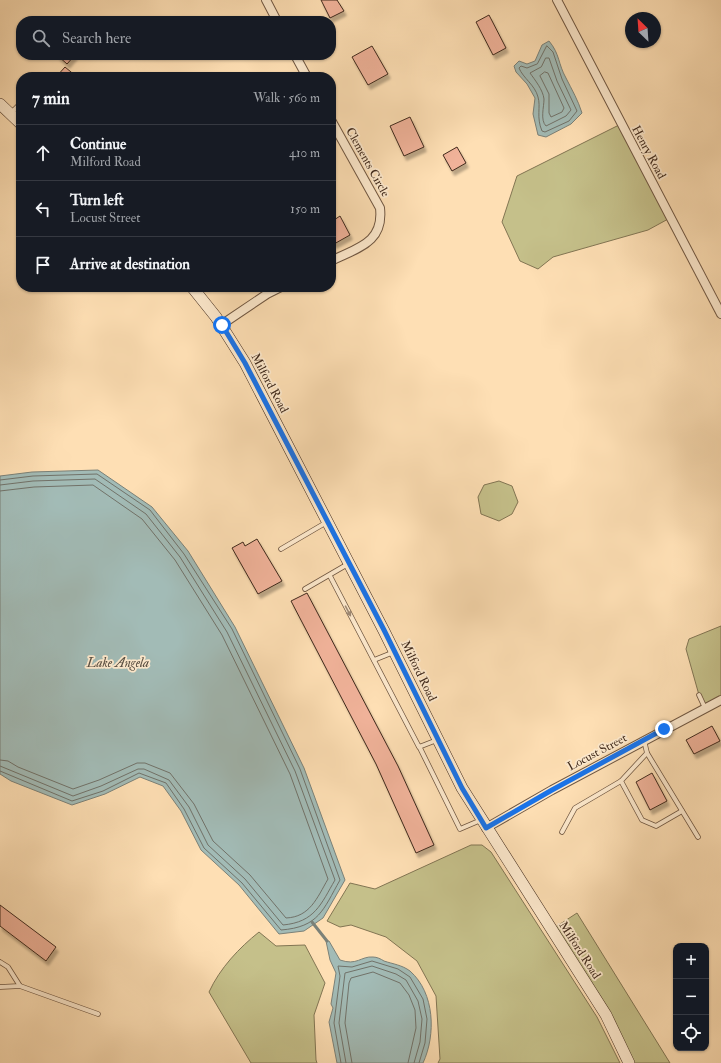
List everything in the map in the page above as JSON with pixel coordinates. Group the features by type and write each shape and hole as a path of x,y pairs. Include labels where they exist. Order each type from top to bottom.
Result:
{"street":[{"path":"266,0 274,16"},
{"name":"Henry Road","path":"557,0 721,314"},
{"path":"298,60 304,72"},
{"path":"0,104 16,119"},
{"name":"Clements Circle","path":"336,129 380,208 381,224 374,237 365,244 336,258"},
{"name":"Milford Road","path":"196,292 222,325 245,363 395,652 462,788 606,1015 629,1063"},
{"path":"222,325 271,292"},
{"name":"Locust Street","path":"484,824 552,790 721,700"}],"lane":[{"path":"10,114 16,107"},
{"path":"281,549 327,522"},
{"path":"305,589 349,564"},
{"path":"330,576 419,746 460,829 484,824"},
{"path":"374,660 395,652"},
{"path":"699,695 705,708"},
{"path":"419,746 438,740"},
{"path":"644,740 647,753 698,837"},
{"path":"562,832 575,808 621,781 647,753"},
{"path":"621,781 642,820 656,826 682,811"},
{"path":"0,962 8,967 20,986"},
{"path":"0,987 20,986 98,1014"}],"shaded area":[{"path":"621,124 670,218 648,230 553,257 538,269 520,261 502,222 517,176"},
{"path":"499,481 512,486 518,502 512,514 499,521 481,514 478,497 484,485"},
{"path":"721,626 721,700 705,708 699,695 686,649 689,639"},
{"path":"471,845 482,845 491,852 597,1017 620,1063 438,1063 440,1059 436,996 417,961 386,937 351,925 340,927 327,921 350,883 375,889"},
{"path":"577,913 670,1063 628,1063 551,930"},
{"path":"259,932 276,946 305,945 325,983 314,1015 317,1063 251,1063 209,992 213,983 224,967 244,945"}],"water":[{"path":"549,41 555,50 563,73 577,99 582,113 571,124 546,137 538,135 533,114 535,98 527,84 516,72 514,66 519,61 527,64 535,61 542,45"},
{"name":"Lake Angela","path":"98,470 152,507 188,551 235,627 304,768 345,880 323,918 304,931 279,934 239,885 201,850 181,811 163,786 140,777 105,794 72,805 11,781 0,774 0,476 32,472"},
{"path":"326,941 329,941 340,960 351,962 369,957 376,957 407,969 418,980 429,1002 431,1015 430,1040 423,1063 337,1063 329,1022 333,1008 331,1004 336,973 330,960"}],"building":[{"path":"321,0 337,0 344,11 334,16 329,16"},
{"path":"489,15 506,48 493,55 476,22"},
{"path":"372,46 388,74 368,85 352,57"},
{"path":"63,60 71,60 67,64"},
{"path":"65,67 71,72 60,72"},
{"path":"410,117 424,147 404,156 390,126"},
{"path":"457,147 466,163 452,171 443,155"},
{"path":"340,216 350,235 336,243 336,219"},
{"path":"257,539 282,581 258,594 232,548 243,542 245,546"},
{"path":"307,593 398,766 434,845 416,853 376,764 291,601"},
{"path":"712,726 720,741 694,754 686,740"},
{"path":"652,773 667,801 650,810 636,782"},
{"path":"0,905 56,947 46,961 0,926"}],"waterway":[{"path":"312,922 327,941"}],"route":[{"path":"222,325 245,363 384,630 462,788 486,828 664,729"}]}
